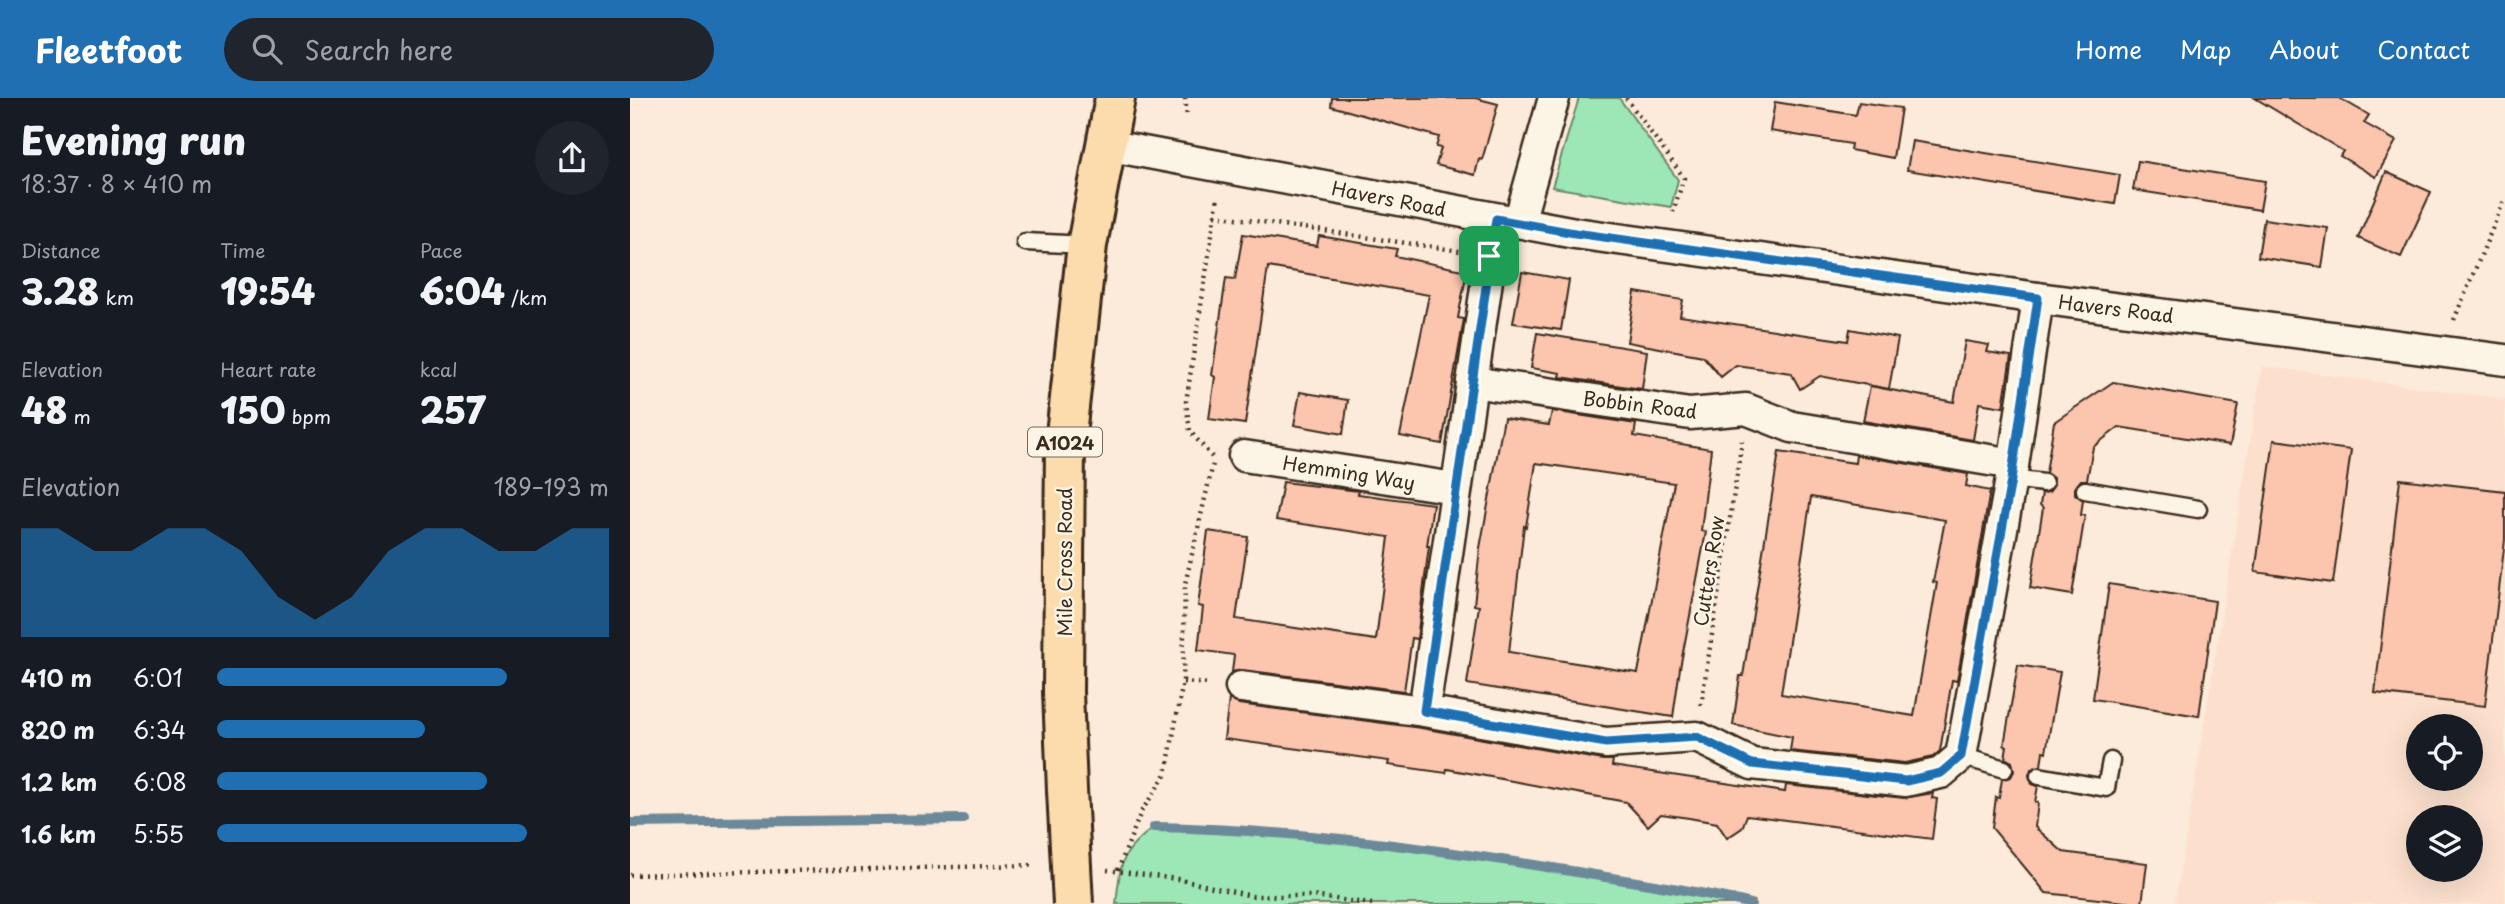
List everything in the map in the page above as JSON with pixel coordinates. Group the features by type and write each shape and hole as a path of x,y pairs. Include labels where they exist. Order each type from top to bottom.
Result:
{"main road":[{"name":"Mile Cross Road","path":"1073,904 1063,692 1065,443 1087,245 1115,98"}],"street":[{"path":"1424,711 1489,256 1508,220 1554,98"},
{"name":"Havers Road","path":"1106,145 1221,169 1314,183 1575,233 2505,360"},
{"path":"1241,687 1424,711 1606,743 1697,737 1752,764 1906,781 1941,773 1961,756 2012,472 2038,298"},
{"name":"Bobbin Road","path":"1472,382 1690,414 1746,409 1792,427 2012,472"},
{"name":"Hemming Way","path":"1244,456 1455,488"}],"lane":[{"path":"1025,242 1087,245"},
{"path":"2012,472 2044,483"},
{"path":"2085,490 2198,509"},
{"path":"1961,756 2004,769"},
{"path":"2039,776 2106,788 2111,761"}],"path":[{"path":"1185,98 1186,117"},
{"path":"1626,98 1684,178 1673,212"},
{"path":"1118,870 1141,812 1166,774 1183,682 1185,584 1214,460 1190,431 1186,402 1221,169"},
{"path":"2454,320 2505,198"},
{"path":"1215,215 1489,256"},
{"name":"Cutters Row","path":"1697,737 1746,409"},
{"path":"630,875 1043,865"},
{"path":"1106,870 1177,879 1252,896 1312,896 1373,904"},
{"path":"1252,896 1257,904"}],"shaded area":[{"path":"2262,366 2505,399 2505,904 2175,904"}],"green space":[{"path":"1579,98 1619,98 1678,180 1671,207 1552,187"},
{"path":"1154,827 1262,832 1423,849 1530,864 1751,904 1116,904 1124,860 1134,845"}],"building":[{"path":"1332,98 1475,98 1498,104 1475,175 1436,165 1441,148 1436,147 1439,137 1331,106"},
{"path":"2255,98 2339,98 2369,115 2364,123 2396,141 2376,177 2340,156 2343,151"},
{"path":"1775,102 1856,115 1859,102 1901,108 1893,158 1850,150 1851,144 1770,131"},
{"path":"1912,141 2120,175 2115,204 1907,170"},
{"path":"2138,161 2265,181 2260,210 2133,190"},
{"path":"2386,172 2431,192 2401,257 2358,238"},
{"path":"2264,219 2328,228 2322,267 2258,257"},
{"path":"1243,234 1317,246 1319,236 1397,249 1395,256 1467,271 1458,318 1464,319 1442,444 1400,436 1429,295 1268,267 1245,424 1209,419 1215,377 1212,375 1226,278 1235,279"},
{"path":"1522,272 1569,280 1561,330 1513,323"},
{"path":"1635,292 1683,300 1680,316 1848,341 1850,329 1898,338 1889,389 1820,376 1800,389 1791,373 1736,365 1721,377 1703,356 1627,342"},
{"path":"1537,333 1647,351 1642,389 1560,377 1561,373 1531,368"},
{"path":"1965,341 1989,345 1987,352 2011,356 2003,407 1979,403 1973,440 1863,421 1870,386 1954,402"},
{"path":"2113,382 2238,404 2230,445 2119,427 2093,447 2087,480 2081,480 2075,488 2075,494 2083,500 2081,515 2085,515 2072,595 2030,588 2043,508 2040,505 2042,493 2049,492 2054,485 2053,478 2046,473 2054,422"},
{"path":"1300,392 1348,400 1343,434 1294,425"},
{"path":"1552,411 1636,424 1634,436 1711,449 1701,531 1706,532 1673,717 1467,684 1479,606 1474,605 1480,548 1504,418 1549,425","holes":["1536,463 1674,483 1638,673 1509,652 1524,526 1526,527"]},
{"path":"2274,440 2351,450 2333,583 2255,572"},
{"path":"1779,452 1855,463 1856,455 1968,474 1966,486 1990,491 1957,681 1952,680 1940,751 1933,757 1905,763 1790,751 1792,737 1733,725 1740,676 1743,676","holes":["1811,497 1945,520 1933,582 1937,583 1914,716 1781,694"]},
{"path":"2400,479 2505,491 2505,540 2485,706 2375,693"},
{"path":"1283,482 1359,491 1358,494 1433,504 1417,639 1412,638 1404,691 1243,670 1232,672 1234,655 1198,650 1203,607 1198,606 1208,531 1248,537 1236,619 1376,640 1389,537 1276,520"},
{"path":"2109,584 2215,601 2199,716 2093,699"},
{"path":"2018,665 2060,672 2046,752 2043,751 2041,766 2031,769 2029,775 2032,784 2038,786 2035,827 2063,852 2147,863 2142,904 2046,893 1992,828 1996,797 1999,798 2002,779 2011,777 2014,771 2012,762 2005,758 2007,746 2004,745"},
{"path":"1229,699 1239,704 1421,728 1613,760 1612,766 1785,792 1786,785 1904,798 1933,793 1932,798 1937,799 1932,839 1747,815 1742,828 1727,838 1717,823 1689,818 1661,814 1648,826 1626,802 1447,769 1446,773 1388,765 1389,761 1224,739"}],"waterway":[{"path":"630,823 963,819"},
{"path":"1154,827 1262,832 1423,849 1530,864 1751,904"}],"route":[{"path":"1496,219 1575,233 2038,298 2011,480 1961,756 1941,773 1906,781 1752,764 1697,737 1606,743 1424,711 1489,256 1496,219"}]}
